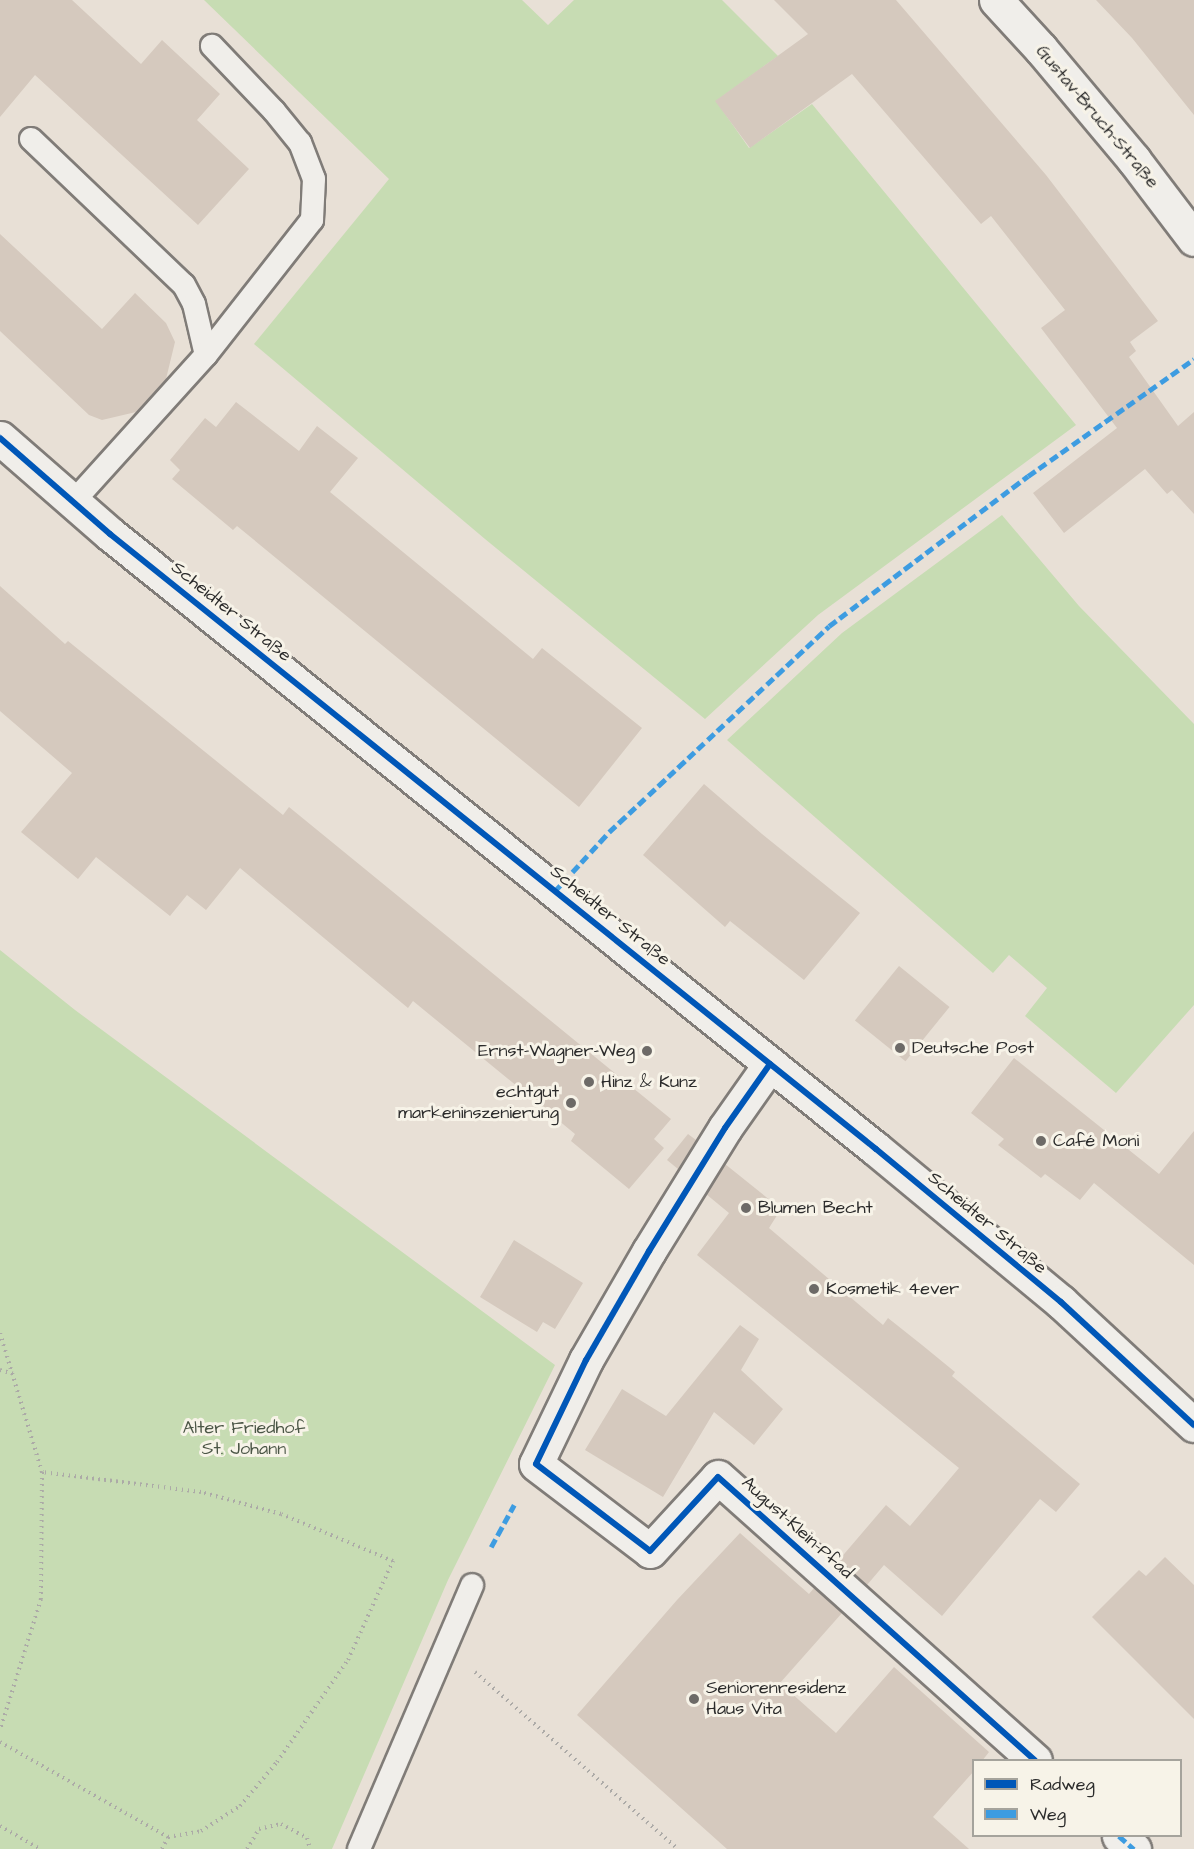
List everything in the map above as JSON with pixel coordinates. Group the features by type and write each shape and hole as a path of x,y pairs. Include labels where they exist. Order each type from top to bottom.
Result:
{"main road":[{"name":"Gustav-Bruch-Straße","path":"996,0 1041,49 1134,160 1194,239"},
{"name":"Scheidter Straße","path":"0,438 73,502 770,1064 1061,1302 1194,1425"},
{"name":"August-Klein-Pfad","path":"770,1064 722,1134 649,1251 586,1360 536,1464 650,1551 718,1477 1033,1759"},
{"path":"1120,1837 1134,1849"}],"lane":[{"path":"73,502 206,355 312,220 314,179 300,143 281,119 212,46"},
{"path":"31,139 183,285 195,304 206,355"},
{"path":"359,1849 394,1773 445,1646 472,1586"}],"path":[{"path":"0,1334 42,1472 41,1599 0,1730"},
{"path":"0,1370 14,1374"},
{"path":"0,1742 168,1837 201,1831 240,1806 277,1762 348,1660 393,1562 281,1514 201,1492 42,1472"},
{"path":"445,1646 678,1849"},
{"path":"247,1849 259,1829 281,1824 308,1838 310,1849"},
{"path":"0,1826 40,1849"},
{"path":"162,1849 168,1837"}],"green space":[{"path":"204,0 522,0 548,25 574,0 722,0 778,56 716,101 749,148 812,104 1076,425 818,615 705,719 485,539 254,344 389,179"},
{"path":"1002,515 1079,606 1194,724 1194,1005 1116,1093 1025,1016 1047,988 1009,955 993,973 727,740 842,633"},
{"name":"Alter Friedhof St. Johann","path":"0,950 75,1010 555,1365 448,1580 332,1849 0,1849"}],"building":[{"path":"0,0 72,0 141,64 162,40 220,94 197,120 249,169 198,225 35,75 0,117"},
{"path":"774,0 896,0 1046,175 1158,321 1130,342 1136,351 1129,357 1178,426 1194,412 1194,514 1172,490 1167,494 1145,469 1064,533 1033,493 1117,428 1041,328 1065,310 991,216 981,224 852,74 750,148 715,101 808,34"},
{"path":"1096,0 1194,0 1194,115 1132,38"},
{"path":"0,234 102,329 135,293 166,323 175,342 166,379 136,412 102,420 89,415 0,331"},
{"path":"236,402 299,451 317,426 358,458 330,492 533,659 542,648 642,728 579,807 237,526 233,530 172,479 180,470 170,460 205,418 216,427"},
{"path":"0,586 65,644 68,641 283,815 289,807 671,1119 654,1139 664,1148 629,1189 571,1141 575,1134 529,1096 413,1001 408,1008 240,868 206,910 187,895 170,916 96,857 78,879 21,832 72,773 0,711"},
{"path":"704,784 860,913 804,980 730,921 725,927 643,855"},
{"path":"899,966 950,1007 905,1061 855,1020"},
{"path":"1014,1058 1159,1174 1194,1131 1194,1265 1094,1183 1080,1200 1045,1174 1041,1178 998,1145 1004,1139 971,1113"},
{"path":"688,1134 696,1140 678,1169 667,1160"},
{"path":"725,1164 781,1209 769,1228 883,1325 888,1318 955,1372 952,1376 1080,1484 1056,1512 1040,1499 942,1616 884,1565 867,1585 839,1560 886,1505 910,1526 959,1468 697,1255 729,1213 706,1194"},
{"path":"514,1240 583,1283 555,1329 543,1322 537,1332 480,1297"},
{"path":"740,1325 759,1339 741,1370 783,1409 754,1445 714,1412 663,1497 585,1450 622,1389 666,1416"},
{"name":"Seniorenresidenz Haus Vita","path":"740,1533 809,1594 814,1588 842,1613 780,1683 836,1733 894,1667 989,1752 984,1759 972,1759 972,1773 933,1817 969,1849 727,1849 577,1715 677,1600"},
{"path":"1165,1557 1194,1585 1194,1719 1092,1617 1139,1570 1146,1576"}],"marked path":[{"path":"554,892 609,832 829,626 1028,476 1194,359"},
{"path":"491,1547 514,1505"},
{"path":"1120,1837 1134,1849"}],"cycle path":[{"path":"0,438 110,534 876,1149 1061,1302 1194,1425"},
{"path":"770,1064 725,1128 649,1251 586,1360 536,1464 650,1551 718,1477 1034,1759"}],"place":[{"name":"Deutsche Post","path":"900,1048"},
{"name":"Ernst-Wagner-Weg","path":"647,1051"},
{"name":"Hinz & Kunz","path":"589,1082"},
{"name":"echtgut markeninszenierung","path":"571,1103"},
{"name":"Café Moni","path":"1041,1141"},
{"name":"Blumen Becht","path":"746,1208"},
{"name":"Kosmetik 4ever","path":"814,1289"},
{"name":"Seniorenresidenz Haus Vita","path":"694,1699"}]}
